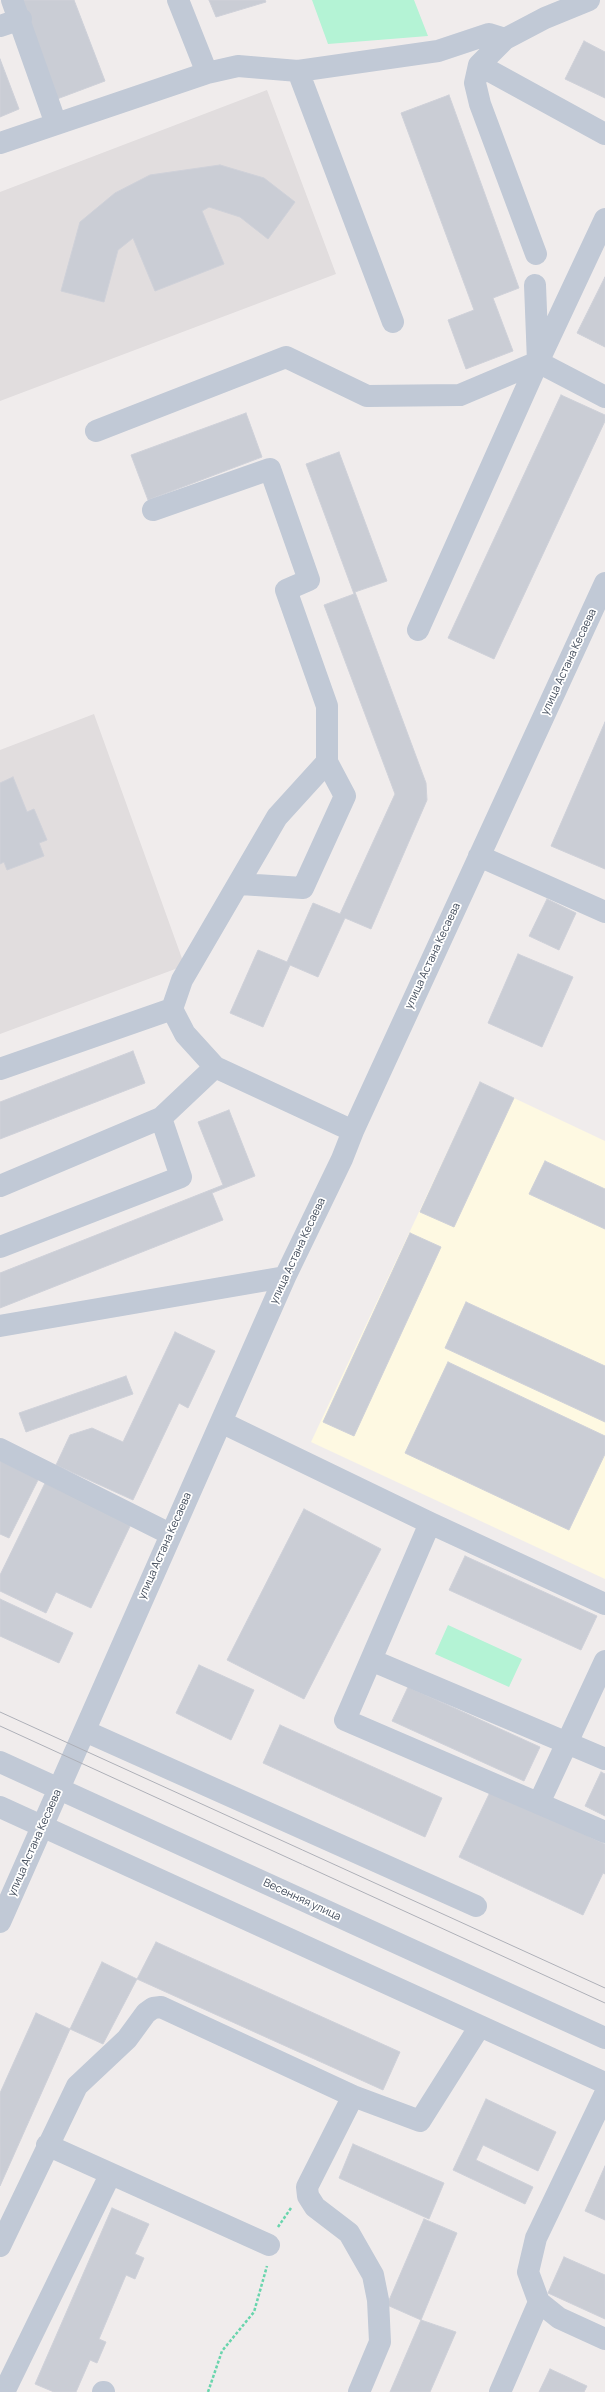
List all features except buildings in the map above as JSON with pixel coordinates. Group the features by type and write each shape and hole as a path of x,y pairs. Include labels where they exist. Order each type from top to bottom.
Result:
{"street":[{"path":"178,0 207,72"},
{"path":"536,254 480,104 475,83 479,65 505,40 545,18 589,0"},
{"path":"0,26 16,10 56,124"},
{"path":"0,143 207,72 238,66 298,71 438,51 488,34 505,40"},
{"path":"479,65 605,134"},
{"path":"298,71 393,322"},
{"path":"418,630 538,362 605,219"},
{"path":"535,285 538,362"},
{"path":"96,431 286,357 368,396 460,395 538,362"},
{"path":"538,362 605,397"},
{"path":"153,510 270,469 310,580 286,590 327,706 327,762 345,796 303,888 240,884"},
{"name":"улица Астана Кесаева","path":"0,1922 85,1731 170,1534 285,1277 342,1159 352,1131 605,583"},
{"path":"327,762 277,816 240,884 182,980 172,1009 185,1034 215,1067 352,1131"},
{"path":"479,856 605,912"},
{"path":"0,1070 172,1009"},
{"path":"0,1186 161,1118 215,1067"},
{"path":"0,1247 181,1177 161,1118"},
{"path":"0,1326 285,1277"},
{"path":"221,1422 430,1523 605,1604"},
{"path":"0,1449 170,1534"},
{"path":"430,1523 345,1720 605,1832"},
{"path":"371,1660 605,1759"},
{"path":"539,1803 605,1661"},
{"path":"85,1731 476,1906"},
{"name":"Весенняя улица","path":"0,1762 605,2038"},
{"path":"0,1807 605,2083"},
{"path":"0,2246 47,2145 77,2086 127,2039 146,2014 153,2008 161,2007 353,2096 420,2122 480,2026"},
{"path":"605,2094 536,2238 528,2272 540,2302 559,2318 605,2339"},
{"path":"353,2096 307,2187 308,2196 315,2207 349,2233 373,2274 378,2300 380,2342 360,2392"},
{"path":"47,2145 110,2175 269,2246"},
{"path":"4,2392 110,2175"},
{"path":"500,2392 540,2302"}],"path":[{"path":"208,2392 222,2351 254,2312 264,2283 269,2246 283,2218 307,2187"}],"shaded area":[{"path":"267,90 336,274 0,401 0,192"},
{"path":"94,714 184,964 178,968 0,1034 0,750"},
{"path":"480,1082 605,1141 605,1579 311,1442"}],"green space":[{"path":"312,0 414,0 428,36 328,44"},
{"path":"448,1625 522,1659 509,1687 435,1654"}],"tram line":[{"path":"0,1712 605,1988"},
{"path":"0,1726 605,2003"}]}
